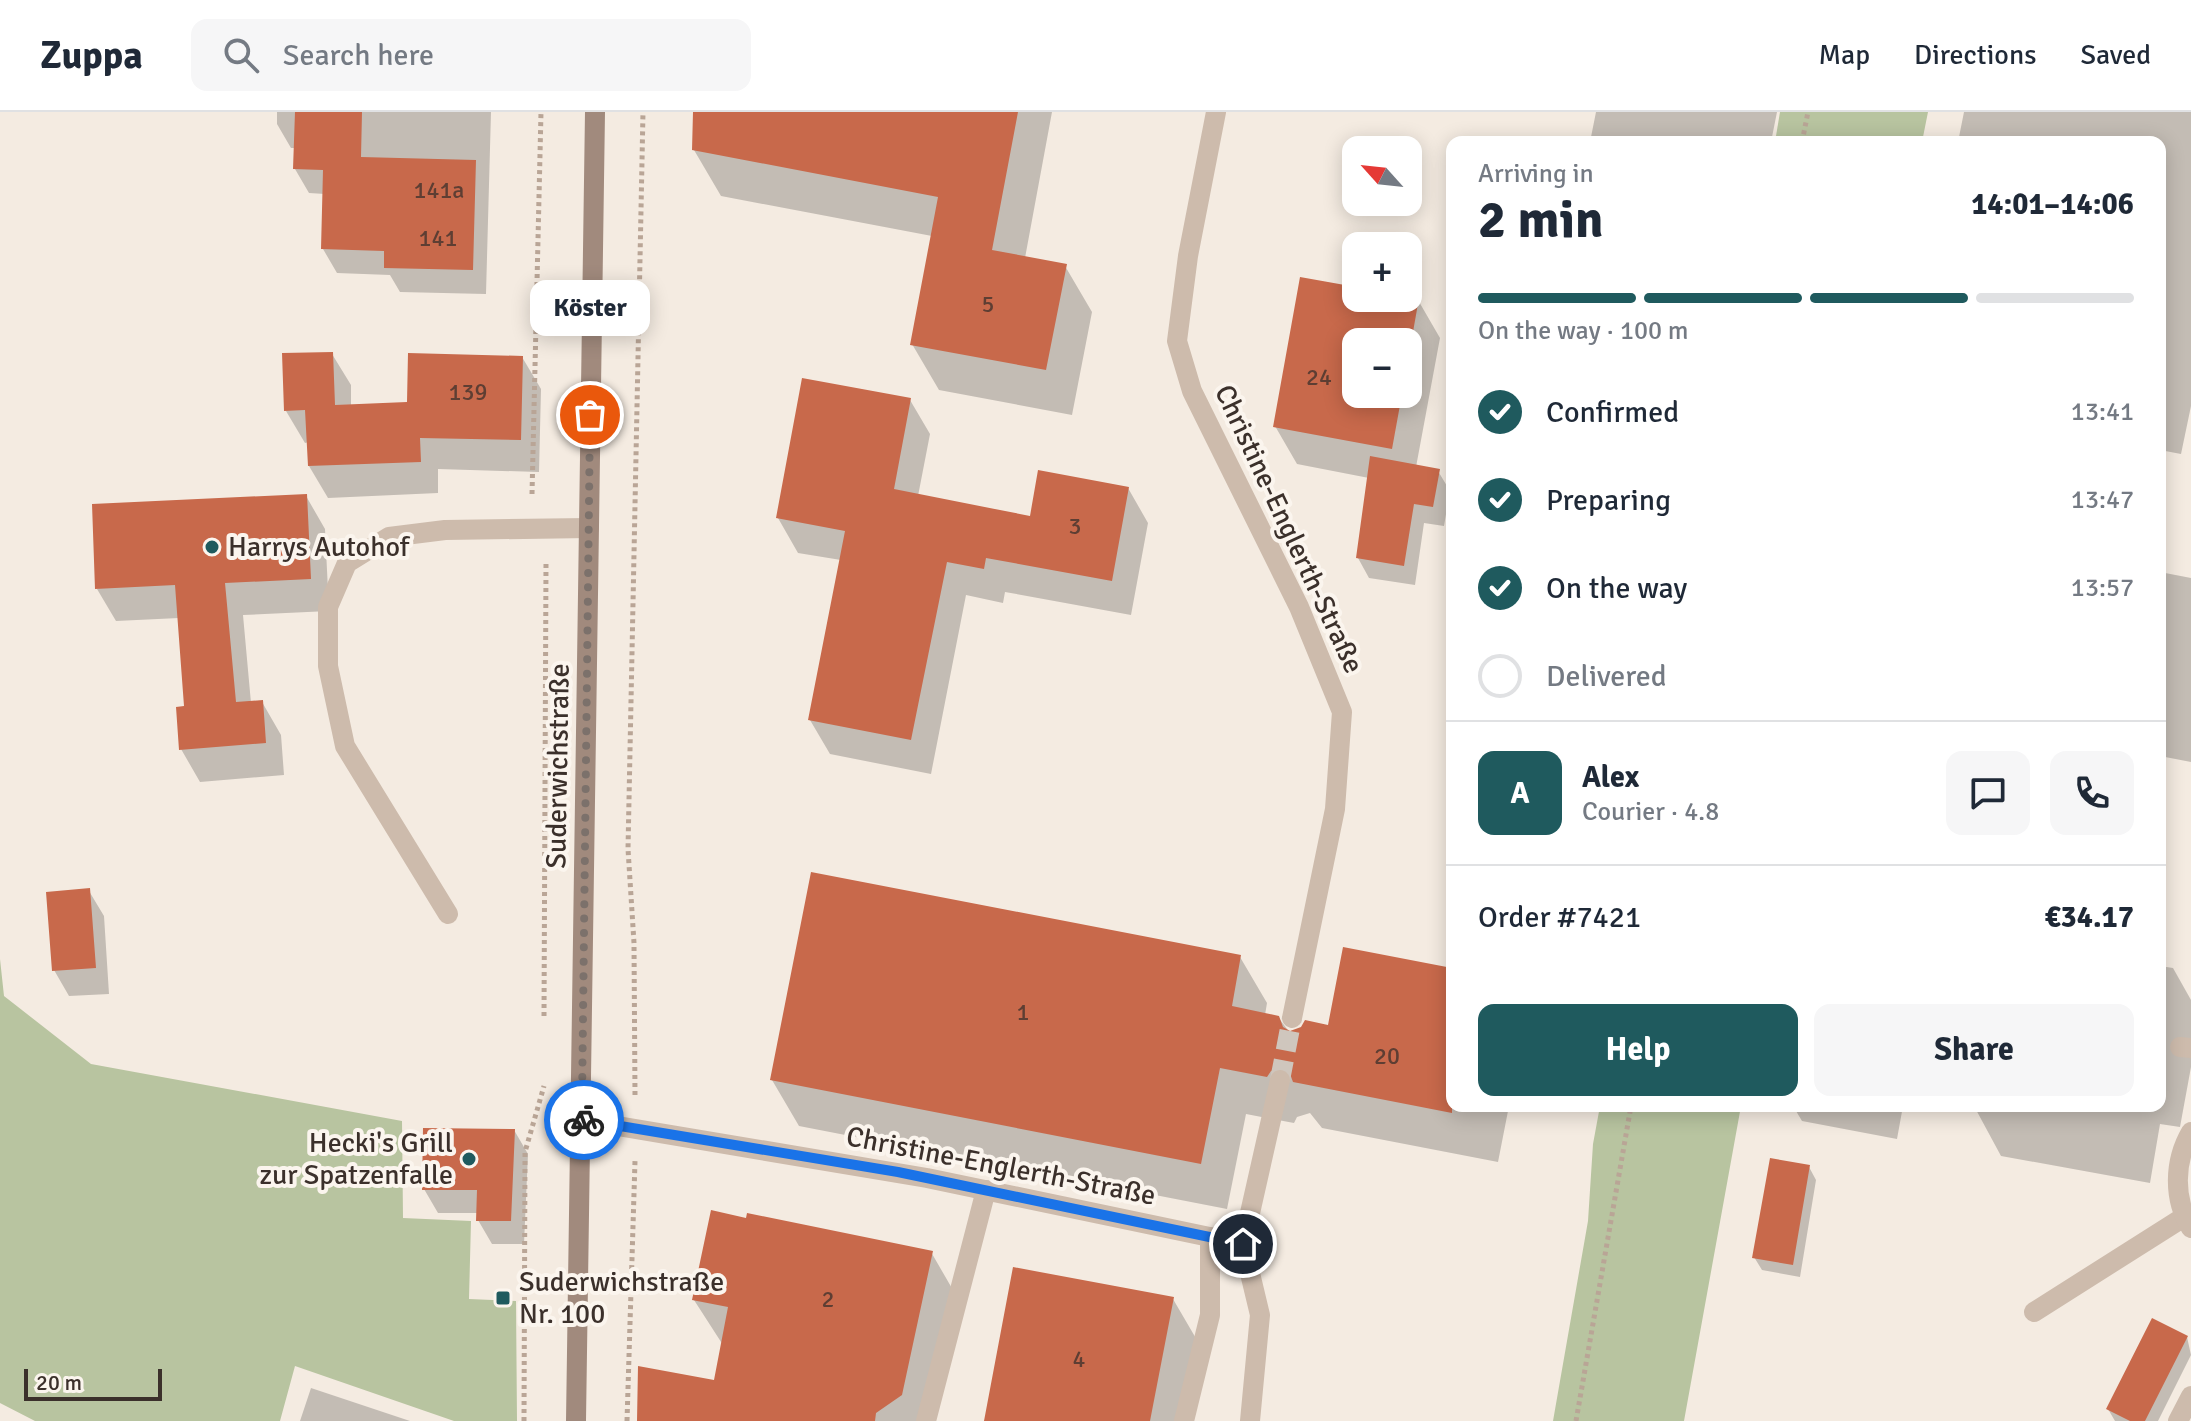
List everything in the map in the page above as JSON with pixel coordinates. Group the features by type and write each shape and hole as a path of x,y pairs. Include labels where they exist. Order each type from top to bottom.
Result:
{"main road":[{"name":"Suderwichstraße","path":"576,1421 595,112"}],"street":[{"name":"Christine-Englerth-Straße","path":"1216,112 1188,256 1177,341 1192,391 1299,607 1342,712 1335,809 1292,1018"},
{"path":"448,914 345,746 328,666 328,607 347,563 389,537 445,530 589,528"},
{"path":"1250,1421 1260,1315 1243,1244 1280,1080"},
{"name":"Christine-Englerth-Straße","path":"582,1120 754,1146 986,1190 1243,1244"},
{"path":"2034,1312 2188,1222 2177,1181 2183,1146 2191,1132"},
{"path":"926,1421 986,1190"},
{"path":"1184,1421 1210,1315 1210,1237"},
{"path":"2178,1421 2191,1396"}],"path":[{"path":"541,112 531,489 545,529 544,1027"},
{"path":"635,1094 634,943 628,849 643,112"},
{"path":"1803,136 1808,112"},
{"path":"524,1421 525,1152 544,1088 544,1073"},
{"path":"1576,1421 1630,1112"},
{"path":"627,1421 634,1177"}],"green space":[{"path":"1780,112 1928,112 1923,136 1776,136"},
{"path":"0,959 4,996 91,1064 402,1121 403,1218 471,1221 469,1299 516,1301 517,1421 454,1421 295,1366 280,1421 35,1421 0,1403"},
{"path":"1599,1112 1740,1112 1684,1421 1553,1421 1588,1221 1593,1144"}],"building":[{"path":"295,112 362,112 361,157 476,160 473,270 384,268 384,251 321,249 323,170 293,169"},
{"path":"693,112 1018,112 992,250 1067,264 1046,370 910,345 938,197 692,150"},
{"path":"1300,277 1342,284 1342,312 1417,312 1414,328 1342,328 1342,408 1399,408 1392,449 1273,427"},
{"path":"333,352 335,405 407,402 408,353 523,356 521,440 420,438 421,462 308,466 305,410 284,411 282,353"},
{"path":"802,378 911,398 894,489 1030,516 1038,470 1129,487 1112,581 986,558 984,569 947,562 911,740 808,720 845,531 776,518"},
{"path":"1370,456 1440,469 1433,507 1414,504 1404,566 1356,558"},
{"path":"307,494 311,579 225,583 236,702 263,700 266,743 179,750 176,707 184,706 175,585 95,589 92,504"},
{"path":"811,872 1241,955 1232,1006 1279,1016 1283,1027 1290,1031 1301,1027 1305,1020 1328,1025 1343,947 1446,967 1446,1112 1293,1082 1289,1071 1282,1067 1271,1071 1267,1077 1220,1068 1201,1164 770,1080"},
{"path":"90,888 96,968 52,971 46,892"},
{"name":"Hecki's Grill zur Spatzenfalle","path":"423,1128 515,1129 511,1221 476,1221 477,1190 422,1190"},
{"path":"1770,1158 1810,1165 1793,1265 1752,1258"},
{"path":"711,1210 746,1218 747,1213 933,1251 902,1395 876,1413 875,1421 637,1421 638,1366 714,1380 728,1307 692,1300"},
{"path":"1013,1267 1174,1297 1150,1421 984,1421"},
{"path":"2152,1318 2188,1336 2145,1421 2130,1421 2106,1409"}],"tunnel":[{"path":"1280,1080 1292,1018"}],"way so far":[{"path":"584,1120 590,415"}],"place":[{"name":"Köster","path":"590,415"},
{"name":"Harrys Autohof","path":"212,547"},
{"name":"Hecki's Grill zur Spatzenfalle","path":"469,1159"},
{"name":"Suderwichstraße Nr. 100","path":"503,1298"}],"route":[{"path":"584,1120 898,1172 1243,1244"}]}
